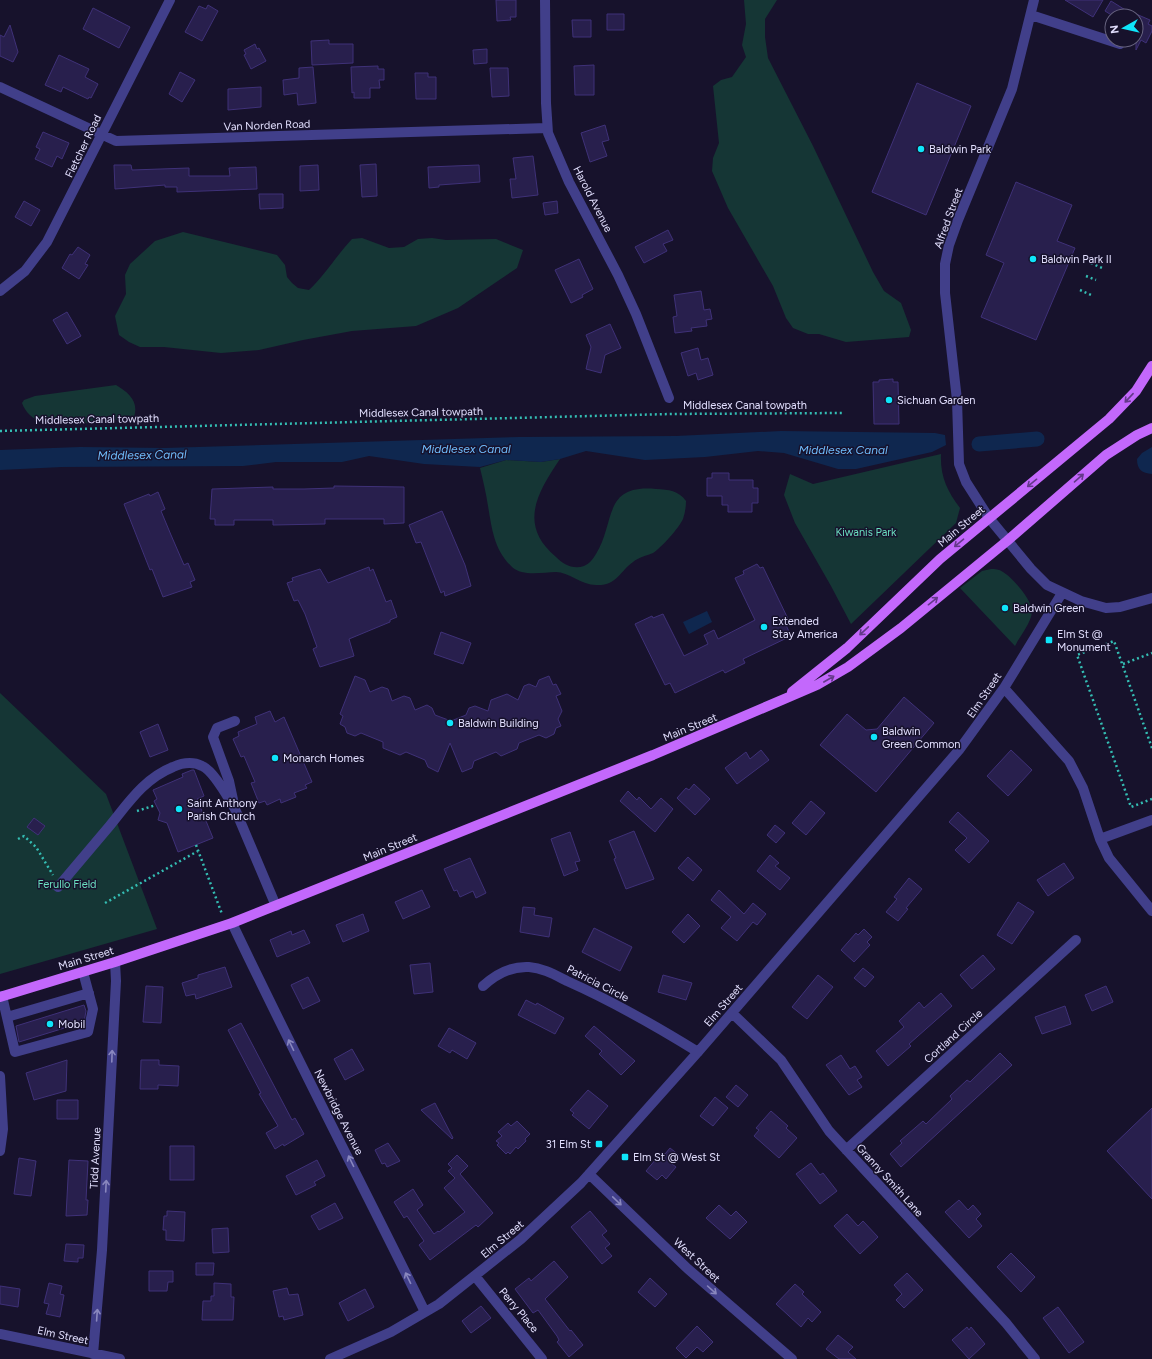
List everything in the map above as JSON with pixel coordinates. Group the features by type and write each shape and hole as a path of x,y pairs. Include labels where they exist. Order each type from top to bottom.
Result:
{"main road":[{"name":"Main Street","path":"780,700 847,648 940,559 1109,419 1136,391 1152,366"},
{"name":"Main Street","path":"1,996 115,962 229,924 276,906 653,755 830,678 860,658 1007,541 1106,455 1136,435 1152,428"}],"street":[{"name":"Fletcher Road","path":"0,291 25,271 47,242 170,0"},
{"name":"Harold Avenue","path":"545,0 547,128 570,182 630,301 669,398"},
{"name":"Alfred Street","path":"989,518 966,482 959,464 957,400 945,293 945,264 949,245 958,220 1012,89 1034,0"},
{"path":"1031,15 1104,39"},
{"name":"Van Norden Road","path":"0,87 114,141 547,128"},
{"path":"989,518 1040,579 1062,593 1091,605 1106,608 1120,607 1152,598"},
{"name":"Elm Street","path":"330,1359 375,1340 425,1312 475,1276 547,1216 589,1174 698,1052 959,750 1004,688 1062,593"},
{"path":"1004,688 1069,761 1083,788 1100,839 1115,868 1152,911"},
{"path":"236,721 217,728 213,735 229,781 235,809 276,906"},
{"path":"58,886 115,820 130,799 149,780 164,771 187,763 202,766 210,773 235,809"},
{"path":"1100,839 1152,820"},
{"name":"Newbridge Avenue","path":"229,924 346,1151 425,1312"},
{"name":"Cortland Circle","path":"846,1150 1076,940"},
{"name":"Tidd Avenue","path":"93,1354 108,1146 116,981 115,962"},
{"name":"Patricia Circle","path":"483,986 494,977 510,970 531,967 545,971 616,1005 698,1052"},
{"path":"1,996 15,1052 88,1032 93,1009 83,972"},
{"path":"7,1017 89,992"},
{"name":"Granny Smith Lane","path":"732,1013 781,1060 791,1072 824,1124 846,1150 1006,1323 1036,1359"},
{"path":"0,1076 3,1129 0,1151"},
{"name":"West Street","path":"589,1174 688,1269 792,1359"},
{"name":"Perry Place","path":"475,1276 542,1359"},
{"name":"Elm Street","path":"0,1334 75,1355 93,1354 120,1359"}],"path":[{"path":"1091,263 1102,268"},
{"path":"1086,276 1096,280"},
{"path":"1080,290 1091,295"},
{"name":"Middlesex Canal towpath","path":"0,430 670,414 842,413"},
{"path":"1152,748 1114,641 1077,655 1131,806 1152,799"},
{"path":"1123,664 1152,653"},
{"path":"18,839 24,836 36,847 58,886"},
{"path":"196,845 229,924"},
{"path":"105,903 198,851"}],"green space":[{"path":"744,0 777,0 765,19 765,37 768,58 813,146 873,272 884,291 901,303 911,330 909,337 846,342 819,334 808,334 793,328 786,318 773,286 728,208 712,171 713,158 719,143 713,86 721,80 732,77 746,57 742,45 746,24"},
{"path":"183,232 277,255 285,265 287,277 292,283 298,288 309,290 321,278 352,239 362,238 389,248 404,247 418,239 496,239 523,250 517,268 458,308 416,326 352,331 259,350 221,353 164,347 140,347 119,335 115,316 126,294 125,275 130,264 155,241"},
{"path":"116,385 129,394 132,398 135,406 134,417 87,423 51,424 41,422 32,417 22,403 24,400 35,396"},
{"name":"Kiwanis Park","path":"941,454 945,483 960,508 956,523 851,624 795,523 784,495 790,474 813,484"},
{"path":"560,459 544,484 535,509 535,521 537,533 544,545 565,564 572,567 580,567 589,563 596,554 602,542 613,508 619,499 627,493 639,489 656,489 669,490 680,495 686,501 681,523 665,542 653,553 635,560 614,581 603,585 586,583 565,574 556,572 527,573 517,570 512,567 501,554 495,539 480,468 506,460 541,462"},
{"path":"991,569 1000,570 1007,575 1026,596 1031,607 1032,612 1030,621 1015,646 960,588 982,571"},
{"name":"Ferullo Field","path":"0,693 106,794 157,929 0,974"}],"water":[{"name":"Middlesex Canal","path":"781,431 935,433 945,435 946,445 932,452 856,469 838,469 784,453 758,451 705,457 645,460 586,451 560,459 541,462 506,460 480,467 424,464 369,456 342,462 276,462 243,466 62,467 0,470 0,450 80,447 165,448 520,437 676,436"},
{"path":"1152,447 1152,474 1145,473 1139,468 1137,459 1142,453"},
{"path":"707,611 712,622 689,634 683,622"}],"building":[{"path":"496,0 516,0 516,17 510,17 511,20 497,21"},
{"path":"1065,0 1103,0 1093,17"},
{"path":"1111,1 1122,8 1107,8"},
{"path":"208,5 218,11 202,41 185,32 199,6 206,9"},
{"path":"93,8 130,27 119,48 83,29"},
{"path":"607,14 624,14 624,30 607,30"},
{"path":"1144,17 1150,20 1148,24 1152,26 1152,31 1146,43 1144,42"},
{"path":"572,20 591,20 591,37 573,37"},
{"path":"10,25 18,52 13,62 0,56 0,35 4,37"},
{"path":"329,40 329,44 353,44 353,63 312,65 311,41"},
{"path":"255,44 266,61 251,69 244,55 246,54 244,50"},
{"path":"487,49 487,63 474,64 473,50"},
{"path":"59,55 89,69 85,77 98,84 91,98 89,97 88,99 63,87 61,92 45,85"},
{"path":"594,65 594,95 575,95 574,66"},
{"path":"378,66 378,69 384,69 384,80 379,80 380,88 370,88 370,98 354,98 354,92 352,93 351,67"},
{"path":"313,67 316,103 298,105 297,93 284,95 283,80 299,78 299,68"},
{"path":"490,68 508,68 509,96 492,97"},
{"path":"180,72 195,80 182,102 169,94"},
{"path":"415,73 428,73 428,77 436,77 436,99 416,99"},
{"name":"Baldwin Park","path":"917,83 971,106 926,215 872,192"},
{"path":"261,87 261,107 228,110 228,89"},
{"path":"605,125 609,140 602,142 607,156 590,162 581,133"},
{"path":"43,132 69,143 62,159 57,156 52,167 35,159 40,149 36,147"},
{"path":"533,156 538,195 512,198 510,179 516,179 513,158"},
{"path":"376,164 377,196 362,197 360,165"},
{"path":"114,165 131,165 132,170 189,168 189,176 230,176 229,168 256,167 257,189 177,192 177,187 165,187 165,185 115,189"},
{"path":"318,165 319,190 300,191 300,166"},
{"path":"479,165 480,182 439,185 439,187 429,188 428,167"},
{"name":"Baldwin Park II","path":"1016,182 1072,205 1057,241 1075,248 1036,340 981,317 1004,263 986,255"},
{"path":"259,194 283,194 283,208 260,209"},
{"path":"24,201 40,210 31,226 15,217"},
{"path":"557,201 558,213 545,215 543,203"},
{"path":"668,230 673,240 663,244 667,251 644,263 635,247"},
{"path":"78,247 90,255 85,264 88,265 79,279 62,268 70,254 72,255"},
{"path":"579,259 593,289 582,295 583,297 571,303 555,270"},
{"path":"701,291 704,310 710,309 712,319 706,320 707,326 691,328 692,331 675,333 673,317 677,316 674,295"},
{"path":"67,312 81,336 67,344 53,320"},
{"path":"610,324 621,348 605,355 601,373 586,369 591,347 586,335"},
{"path":"698,348 701,360 708,358 713,375 698,380 696,373 688,376 681,353"},
{"name":"Sichuan Garden","path":"893,379 893,382 898,382 899,424 874,424 873,382"},
{"path":"712,473 729,473 729,480 753,480 753,488 758,488 758,503 752,503 752,512 728,512 728,505 722,505 722,496 707,496 707,478 712,478"},
{"path":"334,486 404,487 404,523 384,524 384,519 325,519 325,524 273,525 273,520 234,520 234,525 215,525 215,519 210,519 212,489 273,487 273,489 304,489 334,488"},
{"path":"158,492 165,509 161,511 171,535 184,565 188,563 195,580 190,582 192,587 163,597 152,569 150,570 124,504"},
{"path":"442,511 465,565 471,586 445,596 444,591 441,593 421,542 416,543 409,525"},
{"name":"Extended Stay America","path":"757,564 760,568 763,567 790,623 786,625 791,636 743,659 745,663 725,673 723,670 675,693 670,683 665,685 635,624 652,616 653,618 663,614 684,656 708,644 704,635 714,630 718,639 755,620 735,578 744,574 743,571"},
{"path":"369,567 370,571 373,569 386,602 391,600 397,617 390,620 390,622 349,639 354,656 320,667 313,649 317,647 305,614 298,600 294,601 287,583 293,581 292,578 320,569 328,583"},
{"path":"441,632 471,643 463,664 434,654"},
{"name":"Baldwin Building","path":"355,676 365,680 370,692 382,687 388,689 392,701 404,696 410,698 415,710 427,705 432,708 435,715 451,721 466,715 469,708 475,706 488,711 491,700 507,694 518,700 524,686 529,684 536,687 539,680 549,676 553,685 556,684 561,694 556,696 562,711 558,719 561,726 556,728 554,734 546,738 539,735 519,743 517,749 501,756 496,752 474,761 472,768 462,772 450,743 438,772 428,767 425,760 406,752 400,755 383,748 383,742 361,733 355,736 347,733 345,727 340,724 343,716 340,714"},
{"name":"Baldwin Green Common","path":"904,697 934,723 876,792 820,745 847,714 866,730 877,729"},
{"name":"Monarch Homes","path":"270,711 275,722 284,717 312,782 305,785 307,788 294,793 296,797 281,803 280,799 267,805 265,801 259,803 251,783 255,782 244,756 241,757 233,739 239,736 238,732 257,724 255,717"},
{"path":"158,724 168,750 150,757 140,732"},
{"path":"761,750 769,760 737,784 725,768 746,752 750,759"},
{"path":"1011,750 1032,770 1008,796 987,776"},
{"name":"Saint Anthony Parish Church","path":"194,770 204,796 197,799 213,838 178,852 167,823 158,820 160,813 154,801 157,799 153,790 183,777 182,774"},
{"path":"694,784 710,799 695,815 677,798 686,788 689,790"},
{"path":"628,791 637,800 639,797 651,809 661,798 673,809 655,832 620,801"},
{"path":"811,801 825,813 806,835 792,823"},
{"path":"958,812 989,841 969,863 955,850 967,838 949,822"},
{"path":"34,818 45,826 38,835 27,827"},
{"path":"775,825 785,833 776,843 767,835"},
{"path":"634,831 654,879 626,889 614,859 616,858 609,841"},
{"path":"570,832 580,861 575,862 578,870 564,876 551,839"},
{"path":"770,855 779,863 775,866 790,878 780,890 757,871"},
{"path":"688,857 702,870 693,881 678,868"},
{"path":"470,858 486,893 476,898 473,891 460,897 457,890 454,891 444,869"},
{"path":"1064,863 1074,878 1048,896 1037,880"},
{"path":"909,878 922,889 906,908 908,909 898,921 886,912 897,899 894,897"},
{"path":"422,890 430,907 403,919 395,902"},
{"path":"719,890 744,914 753,903 766,914 757,925 753,922 737,941 721,928 731,917 711,900"},
{"path":"1018,902 1034,912 1012,944 997,935"},
{"path":"523,907 535,908 534,915 552,918 549,937 520,932"},
{"path":"363,914 369,931 343,942 336,925"},
{"path":"688,914 700,926 684,943 672,932"},
{"path":"594,928 632,947 620,971 582,952"},
{"path":"864,929 872,937 867,942 870,945 854,962 841,950 856,933 858,935"},
{"path":"304,930 310,943 277,957 270,940 291,931 292,935"},
{"path":"983,955 995,969 972,989 960,975"},
{"path":"430,963 433,992 414,994 410,965"},
{"path":"225,967 232,987 196,999 195,994 186,996 182,983 198,978 198,975"},
{"path":"863,968 874,977 865,987 854,978"},
{"path":"663,975 692,983 686,1000 658,992"},
{"path":"818,975 833,987 807,1019 792,1007"},
{"path":"308,977 320,1001 303,1009 291,985"},
{"path":"146,986 163,987 161,1023 143,1022"},
{"path":"1106,986 1113,1002 1092,1011 1085,995"},
{"path":"941,993 952,1006 909,1044 911,1046 888,1066 876,1051 904,1027 899,1021 919,1002 924,1008"},
{"path":"526,1000 536,1005 537,1003 564,1018 555,1034 518,1015"},
{"path":"84,1005 86,1011 84,1022 19,1042 16,1026"},
{"path":"1065,1006 1071,1024 1042,1034 1035,1017"},
{"path":"241,1023 292,1120 295,1118 304,1134 284,1146 283,1144 275,1149 266,1133 278,1126 259,1094 261,1093 228,1030"},
{"path":"594,1026 635,1061 621,1075 599,1054 602,1051 585,1036"},
{"path":"449,1028 476,1043 467,1059 452,1050 450,1053 438,1046"},
{"path":"352,1049 364,1070 345,1080 334,1059"},
{"path":"1000,1053 1012,1065 901,1167 890,1154 902,1143 900,1141 923,1121 926,1124 952,1099 950,1096 967,1080 970,1082"},
{"path":"841,1055 850,1069 855,1066 862,1077 857,1080 862,1087 849,1095 826,1065"},
{"path":"67,1060 66,1091 34,1100 26,1073"},
{"path":"141,1060 159,1060 159,1065 179,1066 178,1086 158,1085 158,1089 140,1089"},
{"path":"736,1085 748,1095 738,1107 726,1097"},
{"path":"588,1090 608,1106 589,1129 572,1115 574,1113 570,1110"},
{"path":"715,1097 728,1108 713,1126 700,1116"},
{"path":"57,1100 78,1100 78,1119 57,1119"},
{"path":"435,1103 453,1138 452,1139 421,1110"},
{"path":"1152,1108 1152,1199 1107,1151"},
{"path":"771,1111 788,1126 786,1128 797,1138 779,1158 754,1136 759,1130 756,1128"},
{"path":"517,1121 530,1134 525,1139 526,1141 518,1149 516,1147 510,1154 508,1152 506,1154 497,1145 499,1143 496,1141 502,1136 498,1132 508,1123 511,1126"},
{"path":"388,1143 400,1161 387,1167 385,1163 382,1164 375,1150"},
{"path":"170,1146 194,1146 194,1180 170,1180"},
{"path":"670,1148 679,1155 672,1164 676,1167 666,1179 662,1175 657,1180 646,1171 662,1152 665,1154"},
{"path":"457,1155 468,1166 460,1174 493,1213 478,1227 476,1225 430,1260 419,1245 424,1241 407,1216 404,1218 394,1202 413,1189 423,1205 417,1210 434,1234 438,1231 439,1232 465,1212 444,1188 455,1178 448,1171 452,1168 448,1164"},
{"path":"19,1158 36,1161 31,1196 14,1194"},
{"path":"69,1160 88,1161 86,1200 88,1200 87,1215 66,1216"},
{"path":"317,1160 325,1176 314,1182 316,1185 296,1195 286,1176"},
{"path":"811,1163 820,1175 823,1173 837,1191 820,1204 796,1174"},
{"path":"959,1200 968,1210 973,1205 981,1214 976,1219 982,1226 969,1238 945,1212"},
{"path":"335,1203 343,1218 319,1230 311,1216"},
{"path":"719,1205 731,1216 736,1211 747,1222 730,1239 706,1218"},
{"path":"167,1211 185,1212 184,1241 166,1240 166,1230 163,1230 164,1216 167,1216"},
{"path":"590,1211 607,1231 602,1235 610,1244 605,1248 612,1256 602,1264 571,1227"},
{"path":"847,1214 858,1226 863,1221 878,1237 860,1254 834,1226"},
{"path":"228,1228 229,1252 213,1253 212,1229"},
{"path":"66,1244 84,1245 83,1258 78,1258 78,1262 64,1261"},
{"path":"1011,1253 1035,1277 1021,1292 997,1267"},
{"path":"554,1261 568,1277 545,1299 583,1345 569,1357 557,1342 559,1340 557,1336 538,1310 533,1313 515,1289 529,1278 531,1281"},
{"path":"196,1263 214,1263 213,1275 196,1275"},
{"path":"149,1271 173,1271 173,1282 168,1282 167,1291 149,1291"},
{"path":"907,1273 923,1290 904,1308 896,1300 902,1294 894,1285"},
{"path":"650,1278 667,1294 655,1307 638,1292"},
{"path":"49,1283 62,1286 60,1294 64,1295 60,1317 46,1314 49,1304 44,1303"},
{"path":"214,1283 231,1284 231,1297 234,1297 233,1320 202,1320 203,1301 211,1301 211,1296 214,1296"},
{"path":"795,1284 804,1292 802,1294 821,1312 812,1322 808,1318 801,1327 776,1304"},
{"path":"0,1286 20,1289 18,1307 0,1304"},
{"path":"287,1288 289,1295 298,1294 303,1315 284,1320 283,1316 279,1317 273,1291"},
{"path":"365,1289 374,1307 348,1321 339,1303"},
{"path":"481,1306 491,1318 471,1333 462,1321"},
{"path":"1058,1307 1084,1342 1069,1353 1043,1318"},
{"path":"697,1326 713,1342 703,1352 697,1347 686,1358 676,1348"},
{"path":"967,1327 969,1330 971,1327 985,1344 969,1359 952,1340"},
{"path":"838,1335 853,1347 848,1352 856,1359 839,1359 826,1349"}],"waterway":[{"name":"Middlesex Canal","path":"979,444 1037,439"}],"place":[{"name":"Baldwin Park","path":"921,149"},
{"name":"Baldwin Park II","path":"1033,259"},
{"name":"Sichuan Garden","path":"889,400"},
{"name":"Baldwin Green","path":"1005,608"},
{"name":"Extended Stay America","path":"764,627"},
{"name":"Elm St @ Monument","path":"1049,640"},
{"name":"Baldwin Building","path":"450,723"},
{"name":"Baldwin Green Common","path":"874,737"},
{"name":"Monarch Homes","path":"275,758"},
{"name":"Saint Anthony Parish Church","path":"179,809"},
{"name":"Mobil","path":"50,1024"},
{"name":"31 Elm St","path":"599,1144"},
{"name":"Elm St @ West St","path":"625,1157"}]}
